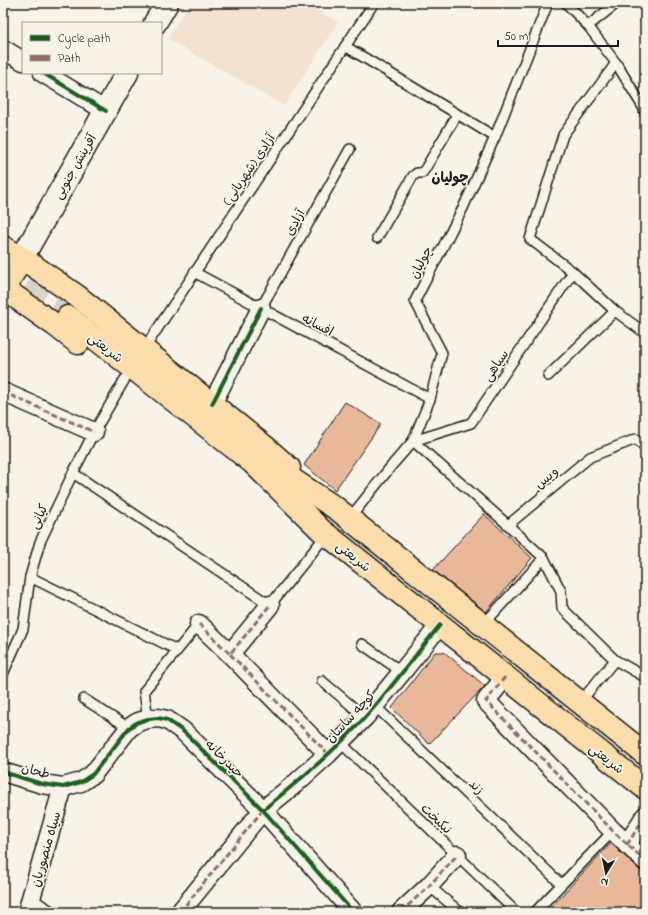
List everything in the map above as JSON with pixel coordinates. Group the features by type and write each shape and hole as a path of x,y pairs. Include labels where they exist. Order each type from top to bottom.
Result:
{"main road":[{"path":"156,22 167,3"},
{"name":"آفرینش جنوبی","path":"22,258 126,74"},
{"path":"3,247 22,258 125,380 244,473 324,532"},
{"path":"22,258 3,289 68,312 144,349 269,451 343,514"},
{"name":"شریعتی","path":"68,312 257,456 343,514 645,754"},
{"name":"شریعتی","path":"68,312 252,462 324,532 645,788"}],"street":[{"path":"3,49 22,60"},
{"path":"45,74 106,111"},
{"path":"212,404 262,308"},
{"path":"3,392 94,432"},
{"path":"230,654 270,605"},
{"path":"199,624 334,748"},
{"name":"کوچه ساسان","path":"180,912 263,810 296,783 370,712 440,625"},
{"path":"506,677 486,701 612,831 645,861"},
{"name":"حیدرخانه","path":"63,787 81,782 92,774 129,728 138,722 158,718 167,720 183,730 263,810 353,912"},
{"name":"طحان","path":"3,772 42,784 63,787"},
{"name":"سیاه منصوریان","path":"29,905 63,787"},
{"path":"627,845 645,816"},
{"path":"401,912 457,855"}],"lane":[{"name":"آزادی (شهربانی)","path":"144,349 374,3"},
{"name":"چولیان","path":"343,514 393,464 414,440 430,399 442,352 415,301 463,208 495,137 548,3"},
{"path":"566,3 588,26 616,63 644,109"},
{"path":"588,26 617,3"},
{"path":"345,46 495,137"},
{"path":"616,63 563,135 530,239 573,272 615,311 645,333"},
{"path":"377,238 413,176 417,173 422,173 425,169 457,115"},
{"name":"آزادی","path":"262,308 350,148"},
{"name":"افسانه","path":"194,272 430,399"},
{"name":"سپاهی","path":"414,440 471,423 573,272"},
{"path":"548,376 615,311"},
{"name":"کیانی","path":"3,674 23,629 30,577 40,542 94,432 125,380"},
{"name":"ویس","path":"508,525 590,457 636,439 644,447 645,446"},
{"path":"414,440 544,558 561,591 562,608 615,660 645,677"},
{"path":"73,473 270,605 324,532"},
{"path":"483,626 544,558"},
{"path":"30,577 177,650"},
{"path":"148,719 144,691 199,624"},
{"path":"362,644 402,672"},
{"path":"580,702 615,660"},
{"name":"زند","path":"322,681 370,712 561,884"},
{"path":"84,699 129,728"},
{"name":"نیکبخت","path":"334,748 457,855 516,912"},
{"path":"536,912 612,831"},
{"path":"428,886 460,912"},
{"path":"29,905 53,912"}],"shaded area":[{"path":"189,3 304,3 338,22 284,106 168,39"}],"building":[{"path":"345,402 381,424 335,490 304,465"},
{"path":"484,514 532,558 486,612 433,570"},
{"path":"435,652 444,652 485,686 429,744 392,708"},
{"path":"611,843 645,875 645,912 548,912 547,911"}],"tunnel":[{"path":"3,261 18,270 73,310"}],"marked path":[{"path":"3,392 94,432"},
{"path":"199,624 230,654 270,605"},
{"path":"230,654 328,754"},
{"path":"505,677 486,701 613,831 645,861"},
{"path":"180,912 263,810"},
{"path":"627,845 645,816"},
{"path":"401,912 429,886 457,855"}],"cycle path":[{"path":"45,74 106,111"},
{"path":"212,404 261,308"},
{"path":"263,810 307,773 349,734 383,696 440,625"},
{"path":"3,772 42,784 63,787 81,782 93,774 129,728 138,722 148,719 158,718 167,720 183,731 263,810 353,912"}],"district":[{"name":"چولیان","path":"450,177"}]}
